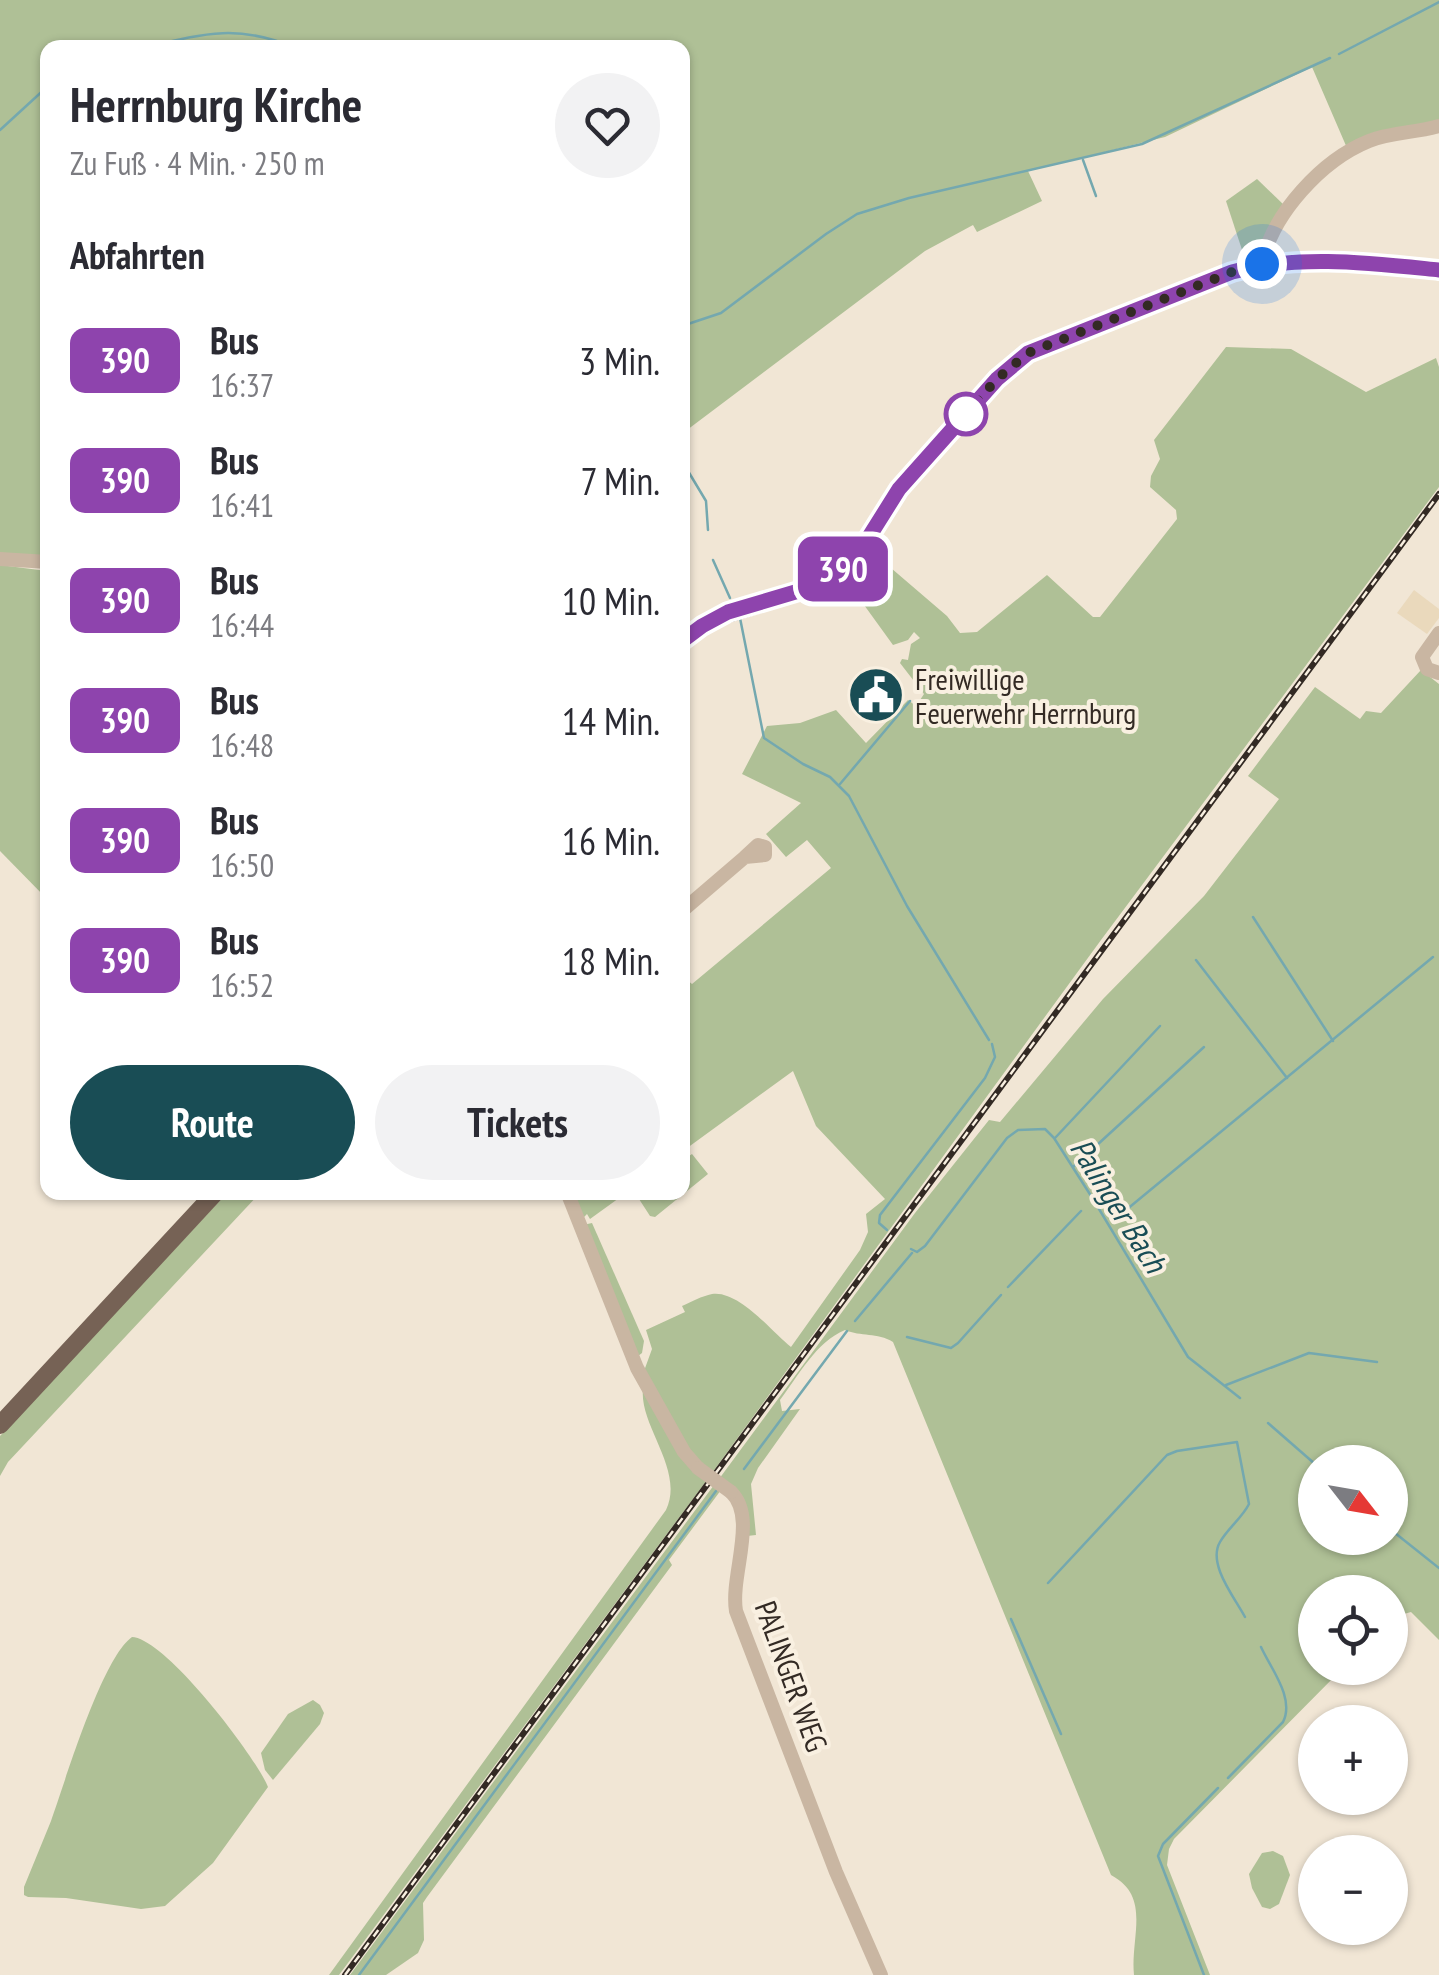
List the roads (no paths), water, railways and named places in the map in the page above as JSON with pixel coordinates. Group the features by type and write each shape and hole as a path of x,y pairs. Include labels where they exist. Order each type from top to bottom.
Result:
{"main road":[{"path":"690,635 728,612 819,585 839,573 862,548 899,489 997,379 1028,353 1232,272 1262,264 1333,262 1439,270"},
{"path":"0,1424 209,1200"}],"street":[{"path":"1262,264 1264,251 1286,212 1309,184 1343,155 1381,136 1439,126"},
{"path":"0,558 40,561"},
{"path":"1439,633 1422,657 1427,669 1439,673"},
{"path":"690,904 745,857"},
{"name":"PALINGER WEG","path":"569,1200 643,1379 684,1452 741,1504 744,1518 734,1582 736,1611 836,1872 881,1975"}],"waterway":[{"path":"1339,54 1439,2"},
{"name":"Palinger Bach","path":"180,40 220,33 274,40"},
{"path":"690,323 721,313 857,214 909,198 1142,144 1330,58"},
{"name":"Palinger Bach","path":"0,130 40,93"},
{"path":"1083,160 1096,196"},
{"name":"Palinger Bach","path":"690,474 706,501 708,530"},
{"name":"Palinger Bach","path":"713,560 730,598"},
{"name":"Palinger Bach","path":"740,618 764,738 830,777 849,796 907,906 989,1040"},
{"path":"840,784 910,701"},
{"path":"1253,917 1333,1041"},
{"path":"1120,1215 1433,957"},
{"path":"1196,960 1287,1078"},
{"path":"1055,1138 1160,1026"},
{"path":"887,1230 879,1223 880,1215 985,1078 995,1057 992,1044"},
{"path":"1073,1167 1204,1047"},
{"name":"Palinger Bach","path":"911,1249 917,1252 925,1246 1007,1138 1018,1130 1045,1129 1093,1199 1188,1357 1240,1398"},
{"path":"1008,1287 1081,1211"},
{"path":"855,1321 912,1253"},
{"path":"907,1337 951,1348 1001,1295"},
{"path":"744,1469 847,1331"},
{"path":"1226,1385 1309,1353 1377,1362"},
{"name":"Palinger Bach","path":"1268,1423 1298,1449"},
{"path":"1048,1583 1167,1455 1237,1442 1249,1504 1220,1542 1217,1560 1245,1617"},
{"path":"359,1975 716,1491"},
{"name":"Palinger Bach","path":"1408,1543 1439,1568"},
{"path":"1011,1619 1061,1734"},
{"path":"1228,1778 1283,1722 1286,1713 1284,1694 1261,1647"},
{"path":"1204,1975 1158,1856 1163,1844 1218,1788"}],"railway":[{"path":"345,1975 1439,494"}],"place":[{"name":"Freiwillige Feuerwehr Herrnburg","path":"876,695"}]}
